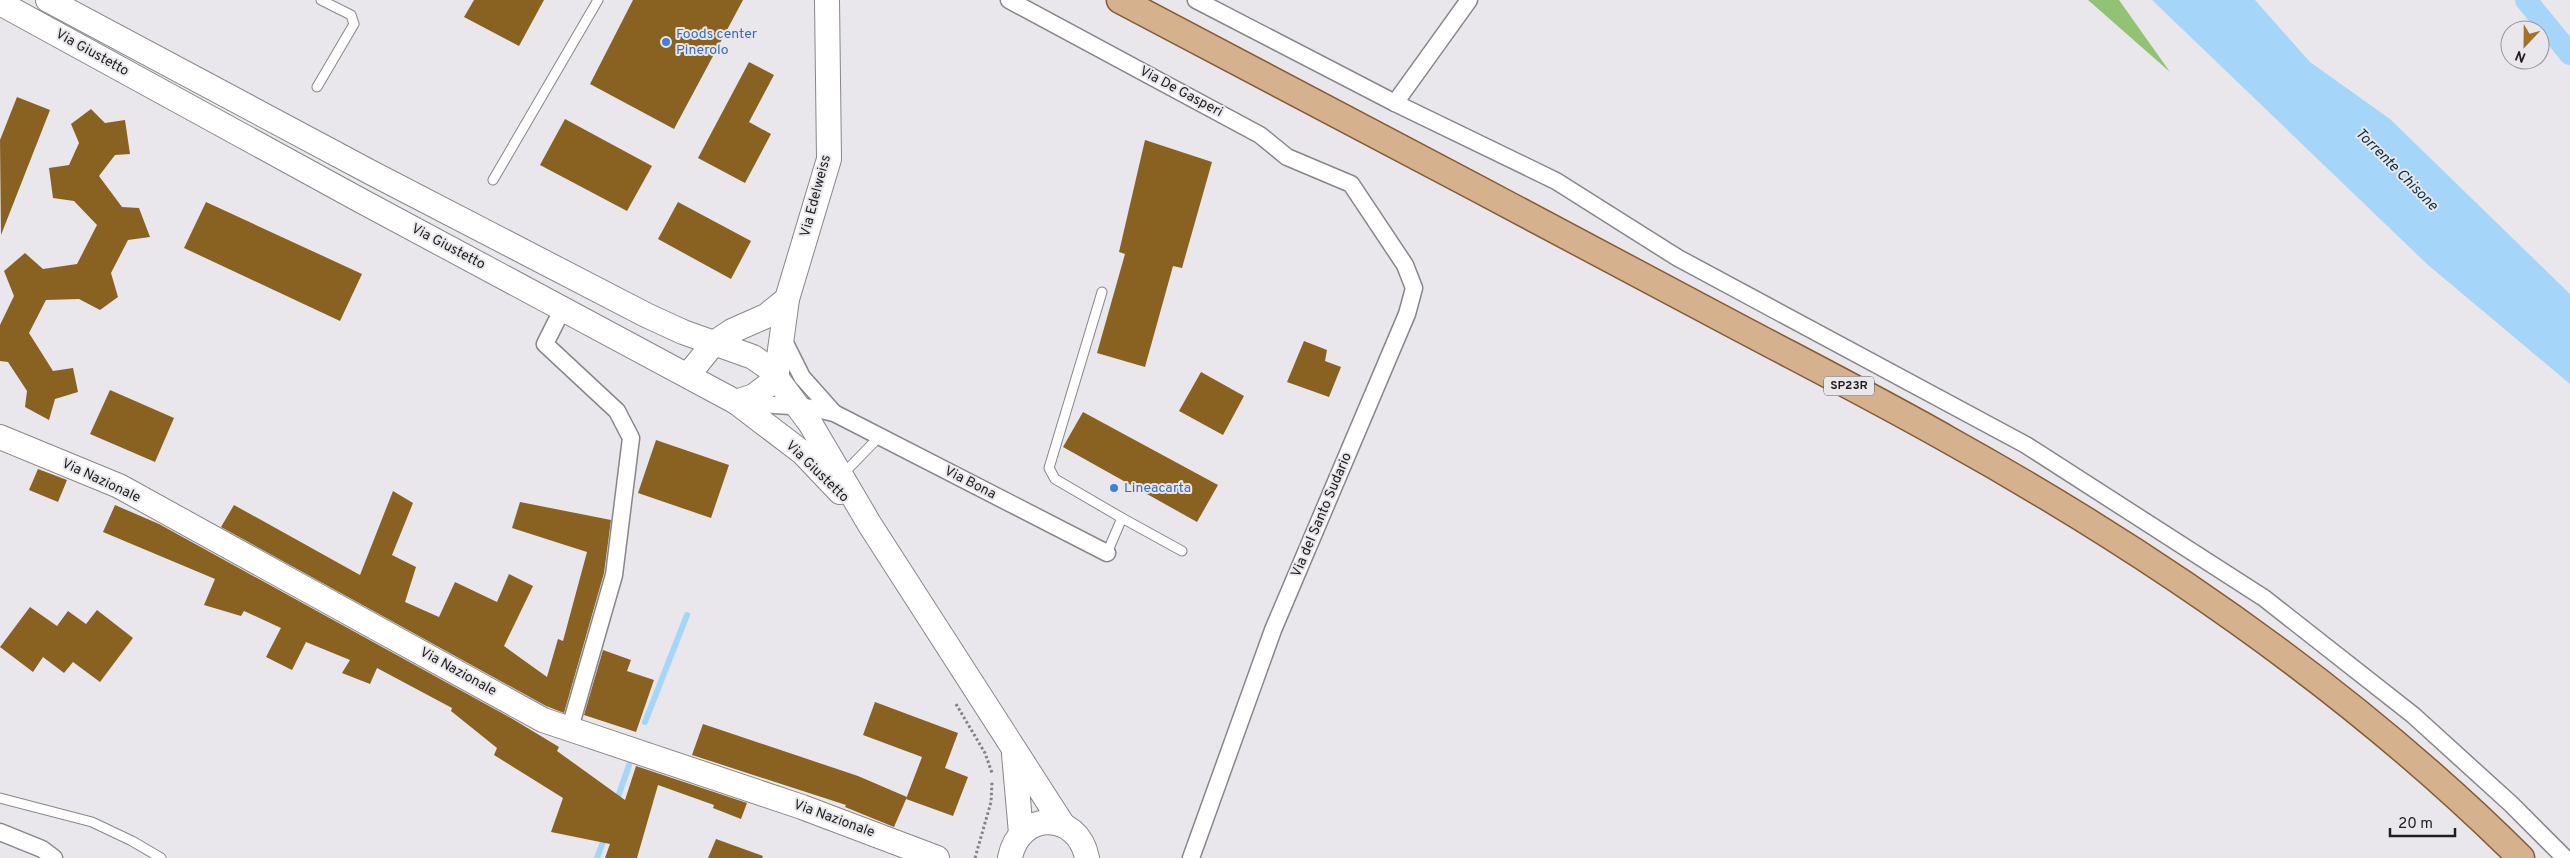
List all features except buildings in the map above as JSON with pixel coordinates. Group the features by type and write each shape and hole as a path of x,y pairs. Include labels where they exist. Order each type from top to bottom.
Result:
{"main road":[{"name":"Via Giustetto","path":"48,0 370,172 646,315 683,332 753,357 769,368 810,423 870,525 1014,752 1063,825 1080,838 1087,858"},
{"name":"Via Edelweiss","path":"776,379 787,299 828,160 827,0"},
{"name":"SP23R","path":"1120,0 1941,435 2092,525 2194,591 2279,651 2406,752 2521,858"},
{"name":"Via Giustetto","path":"0,3 736,402 803,453 870,525"},
{"path":"688,375 714,343 732,331 766,316 787,299"},
{"path":"736,402 754,396 776,379"},
{"name":"Via Nazionale","path":"0,437 119,486 543,720 802,807 937,858"},
{"name":"Via Giustetto","path":"1010,849 1014,752"},
{"path":"1010,849 1041,823 1063,825"}],"street":[{"name":"Via De Gasperi","path":"1009,0 1260,135 1287,157 1352,184"},
{"path":"1196,0 1395,104 1556,181 1678,258 2026,445 2256,593 2412,715 2511,804 2565,858"},
{"path":"1395,104 1469,0"},
{"name":"Via del Santo Sudario","path":"1191,858 1273,630 1407,314 1414,288 1405,266 1352,184"},
{"path":"563,308 544,344 616,411 630,438 614,575 570,728"},
{"path":"782,336 802,377 834,413"},
{"path":"736,402 763,406 798,407 834,413"},
{"name":"Via Bona","path":"834,413 1107,553"},
{"path":"0,832 42,850 54,858"}],"lane":[{"path":"317,87 354,24 351,15 320,0"},
{"path":"493,180 598,0"},
{"path":"1102,292 1049,468 1055,479 1182,551"},
{"path":"841,476 879,437"},
{"path":"1107,553 1122,518"},
{"path":"0,798 92,822 132,841 160,858"}],"green space":[{"path":"2088,0 2119,0 2170,72"}],"water":[{"name":"Torrente Chisone","path":"2152,0 2255,0 2310,62 2390,119 2570,294 2570,384 2428,265"}],"waterway":[{"path":"2526,0 2570,54"},
{"path":"645,722 687,615"},
{"path":"616,803 629,765"},
{"path":"597,858 605,836"}],"place":[{"name":"Foods center Pinerolo","path":"666,42"},
{"name":"Lineacarta","path":"1114,488"}]}
